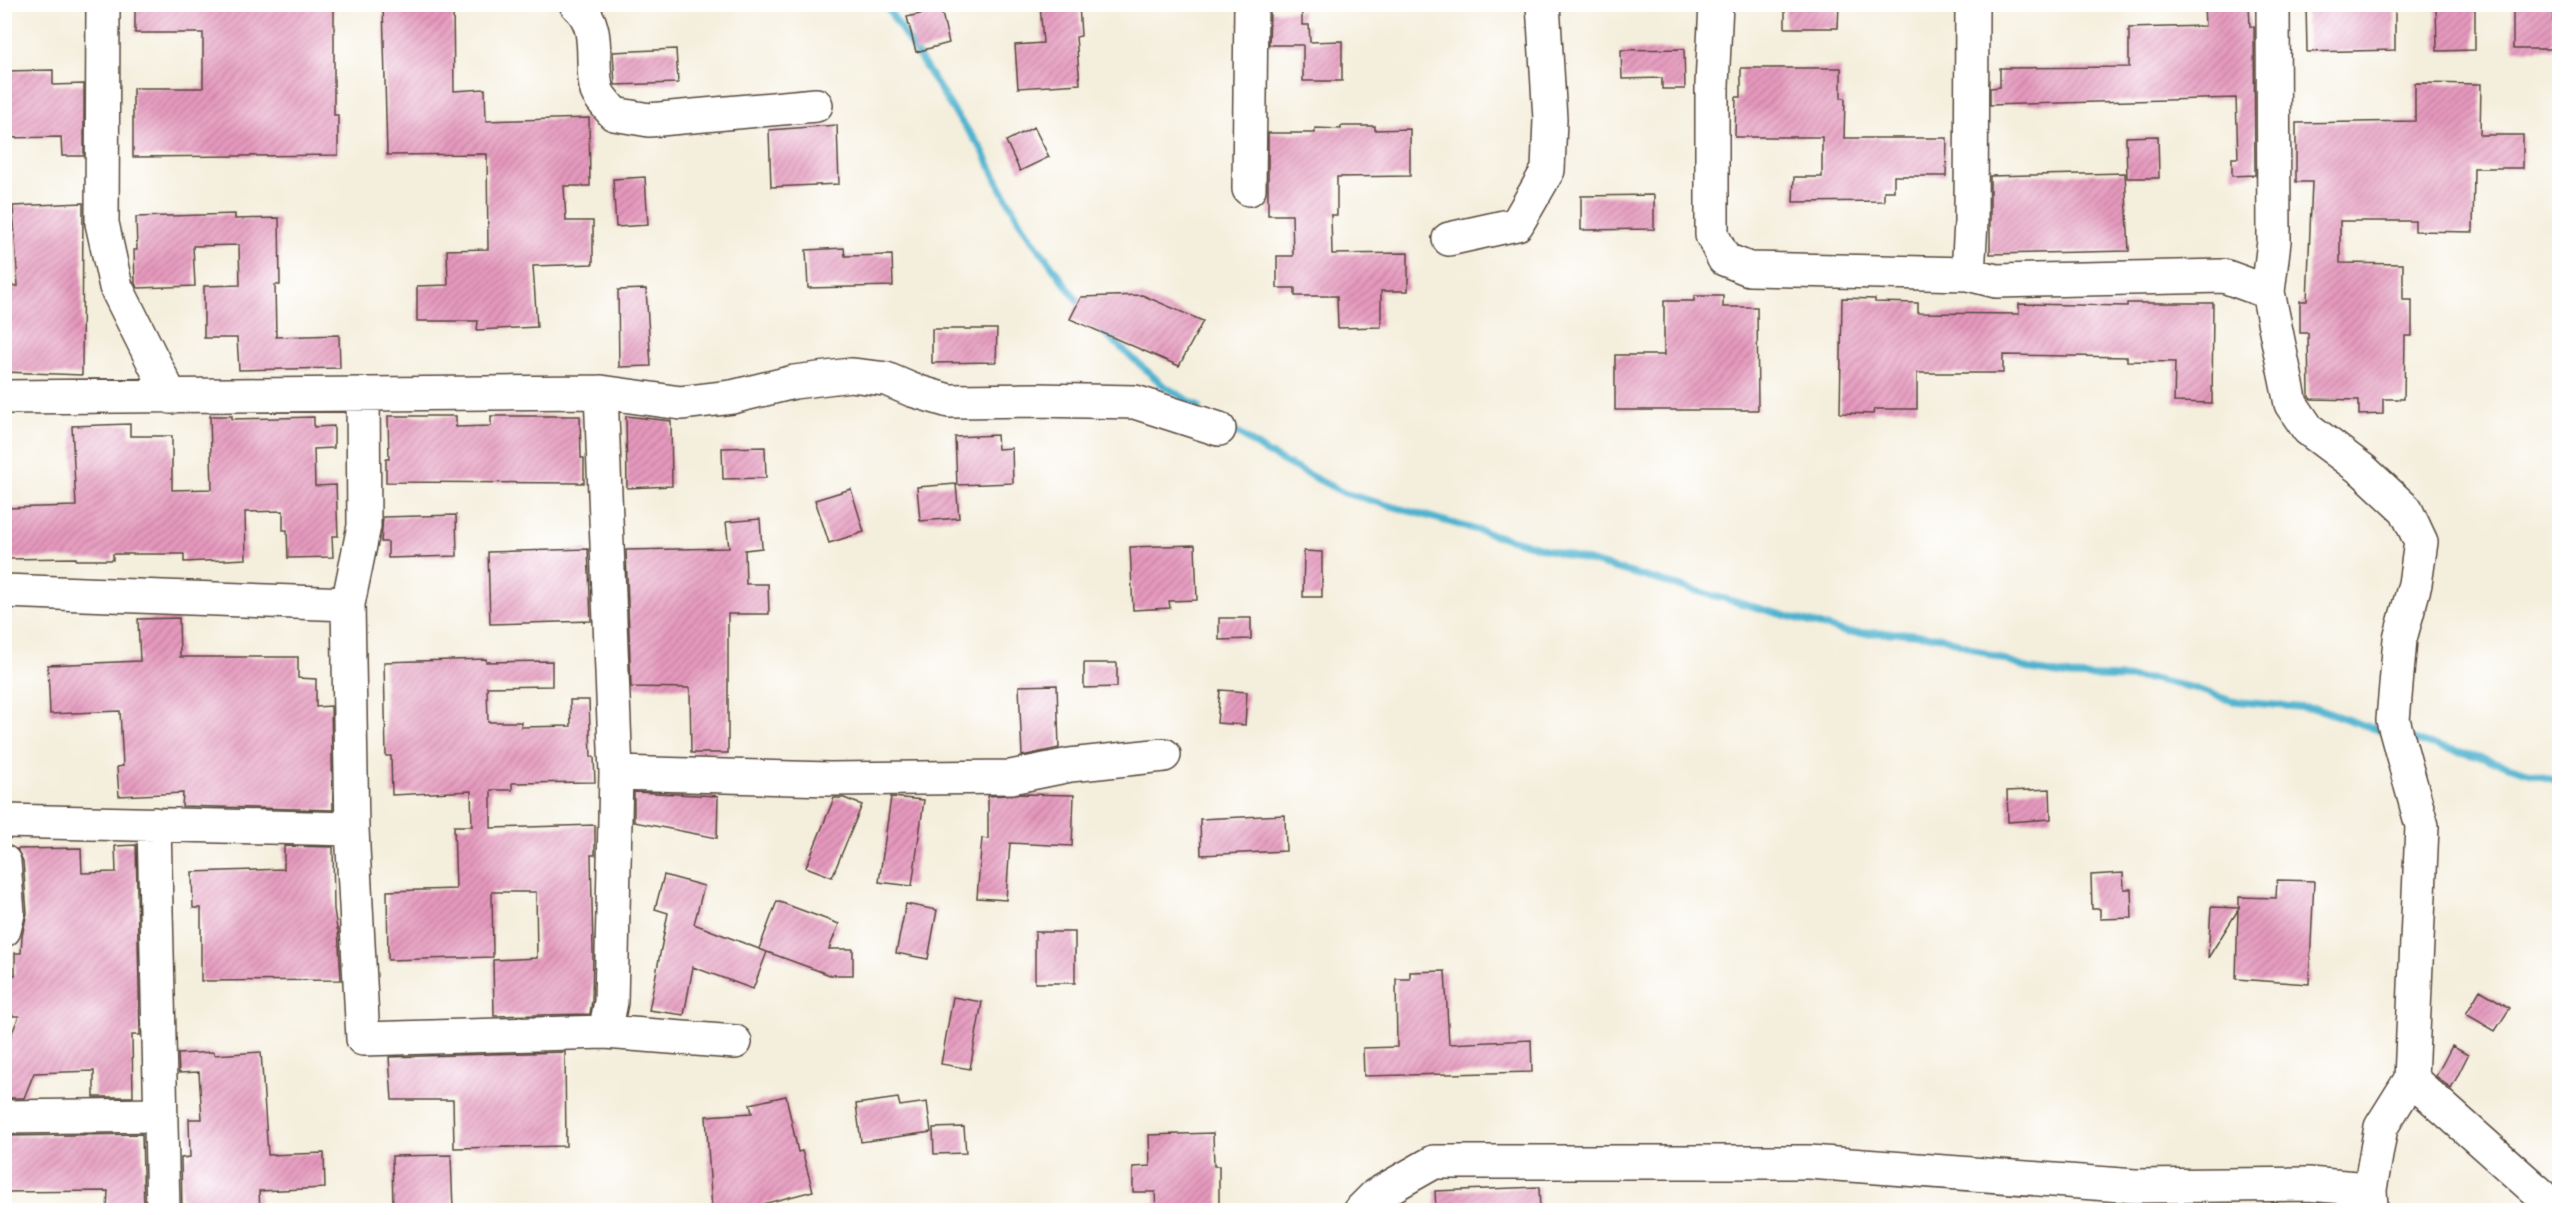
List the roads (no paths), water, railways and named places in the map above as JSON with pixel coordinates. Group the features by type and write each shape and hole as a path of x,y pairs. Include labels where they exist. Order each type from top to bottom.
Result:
{"street":[{"path":"103,4 102,223 116,288 171,397"},
{"path":"576,4 582,9 592,30 597,92 614,114 649,120 816,105"},
{"path":"1249,189 1251,4"},
{"path":"1449,239 1517,224 1548,170 1550,108 1543,4"},
{"path":"1716,4 1712,85 1712,236 1724,259 1749,269 1968,274 1996,281 2224,276 2268,292"},
{"path":"1968,274 1971,222 1972,4"},
{"path":"1361,1210 1376,1195 1434,1162 1809,1162 2135,1186 2308,1184 2370,1200 2381,1127 2411,1079 2422,826 2392,720 2400,639 2415,584 2421,542 2406,510 2364,471 2308,429 2291,404 2268,292 2274,241 2273,4"},
{"path":"4,397 601,392 681,403 732,397 794,382 851,375 886,379 912,390 949,401 1135,402 1219,429"},
{"path":"601,392 616,773 611,1002 605,1032"},
{"path":"363,395 364,526 348,603 352,829 363,1039 605,1032 735,1042"},
{"path":"4,591 348,603"},
{"path":"616,773 830,779 1011,777 1070,765 1164,755"},
{"path":"4,821 352,829"},
{"path":"154,825 163,1210"},
{"path":"4,862 8,914 4,930"},
{"path":"2411,1079 2558,1210"},
{"path":"4,1117 161,1115"}],"waterway":[{"path":"885,4 957,116 982,149 1023,227 1083,308"},
{"path":"1100,329 1164,386 1199,407"},
{"path":"1228,426 1267,453 1344,493 1848,633 1902,633 1942,637 2031,670 2070,676 2152,679 2194,688 2232,701 2317,709 2387,733"},
{"path":"2409,739 2476,756 2560,782"}]}
